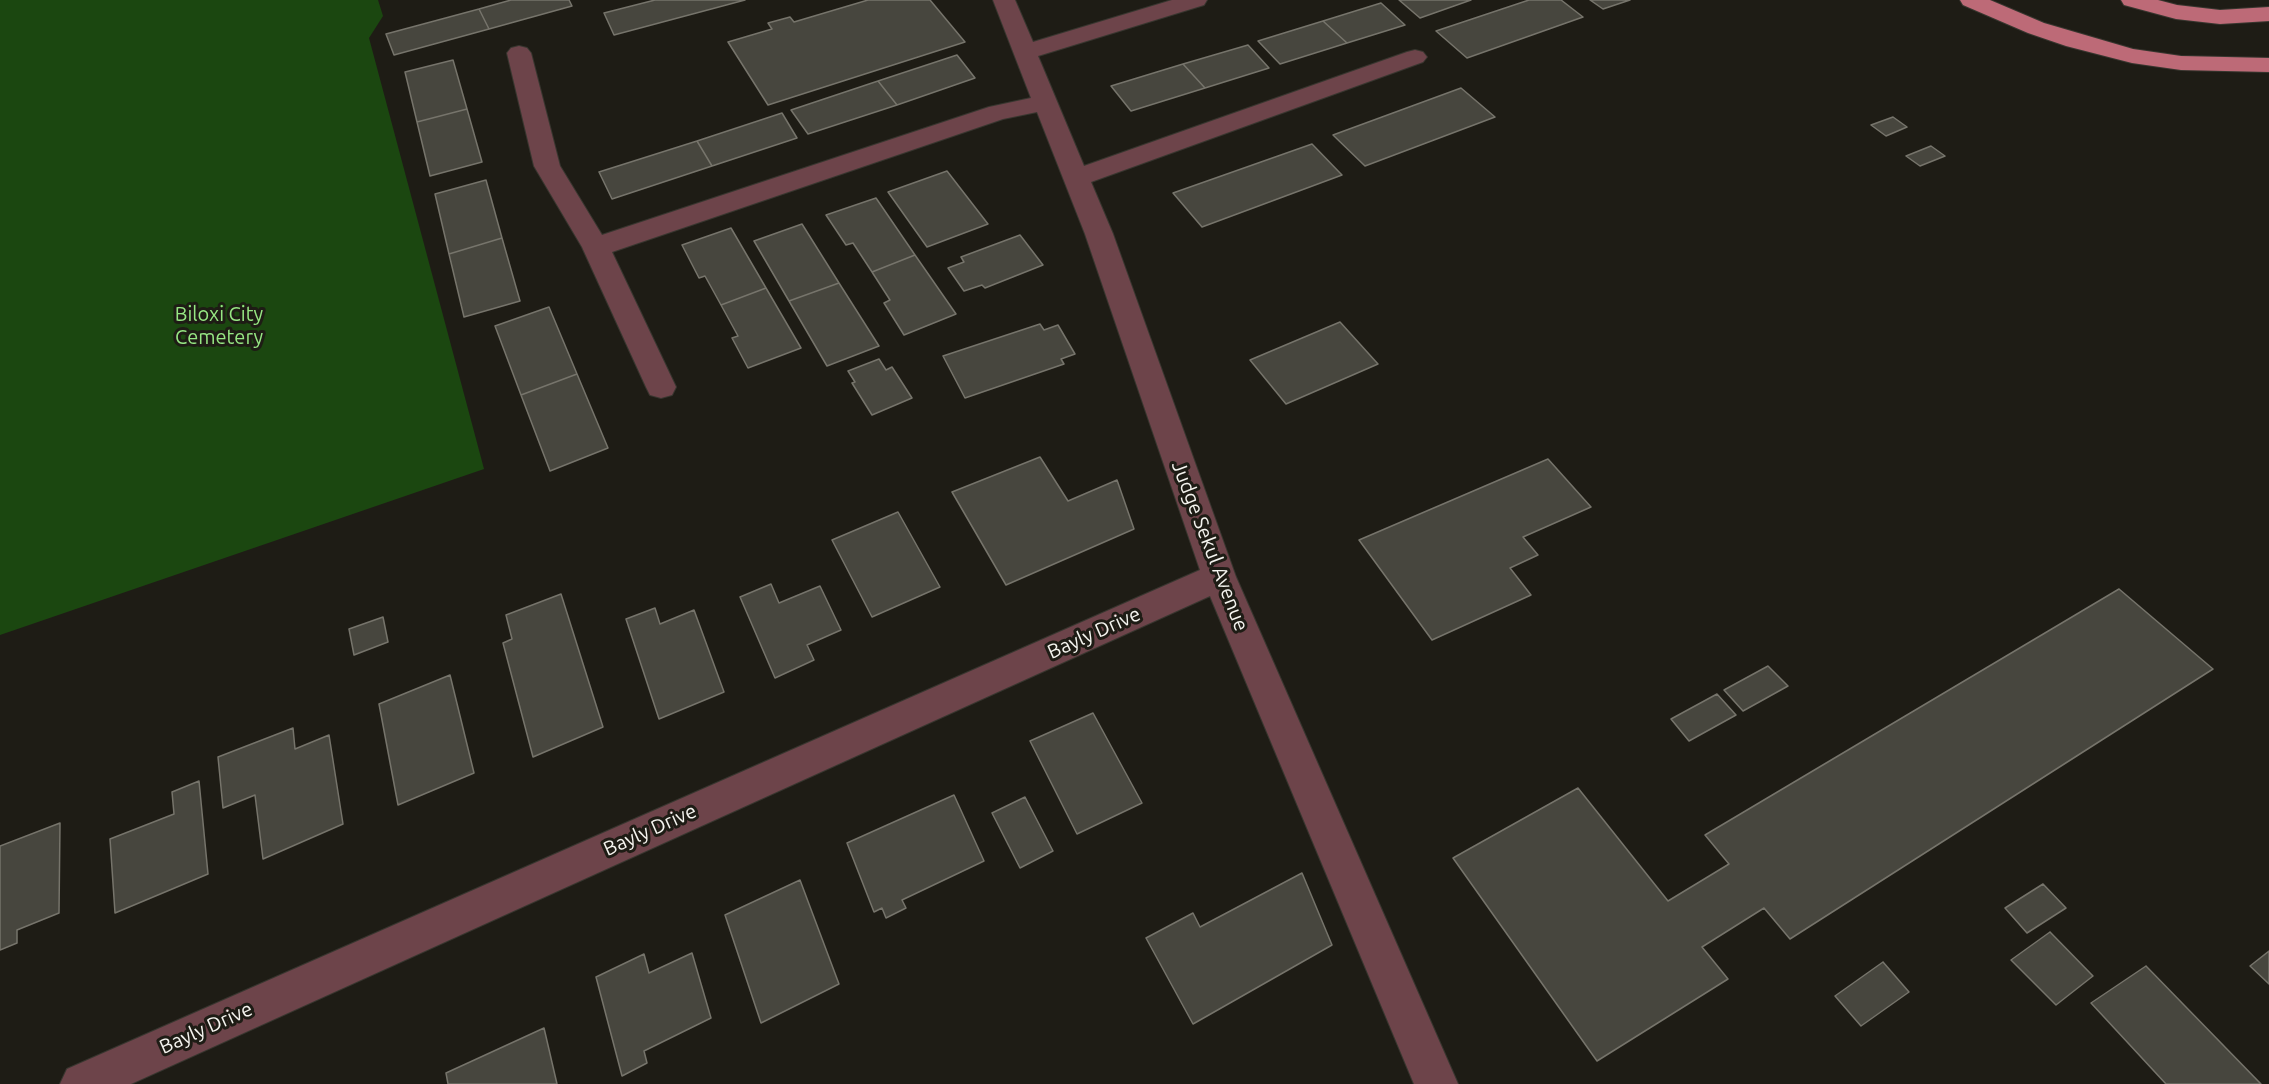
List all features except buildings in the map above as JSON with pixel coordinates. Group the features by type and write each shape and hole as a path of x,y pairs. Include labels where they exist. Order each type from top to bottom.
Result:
{"main road":[{"path":"1971,0 2036,28 2132,56 2181,63 2269,65"},
{"path":"2132,0 2176,12 2220,17 2269,14"}],"street":[{"name":"Judge Sekul Avenue","path":"1004,0 1099,234 1219,577 1436,1084"},
{"path":"1025,52 1196,0"},
{"path":"519,53 547,166 596,247 661,387"},
{"path":"1076,178 1415,57"},
{"path":"596,247 998,112 1045,103"},
{"name":"Bayly Drive","path":"82,1084 1219,577"}],"green space":[{"name":"Biloxi City Cemetery","path":"0,0 378,0 383,16 369,38 484,469 0,635"}]}
